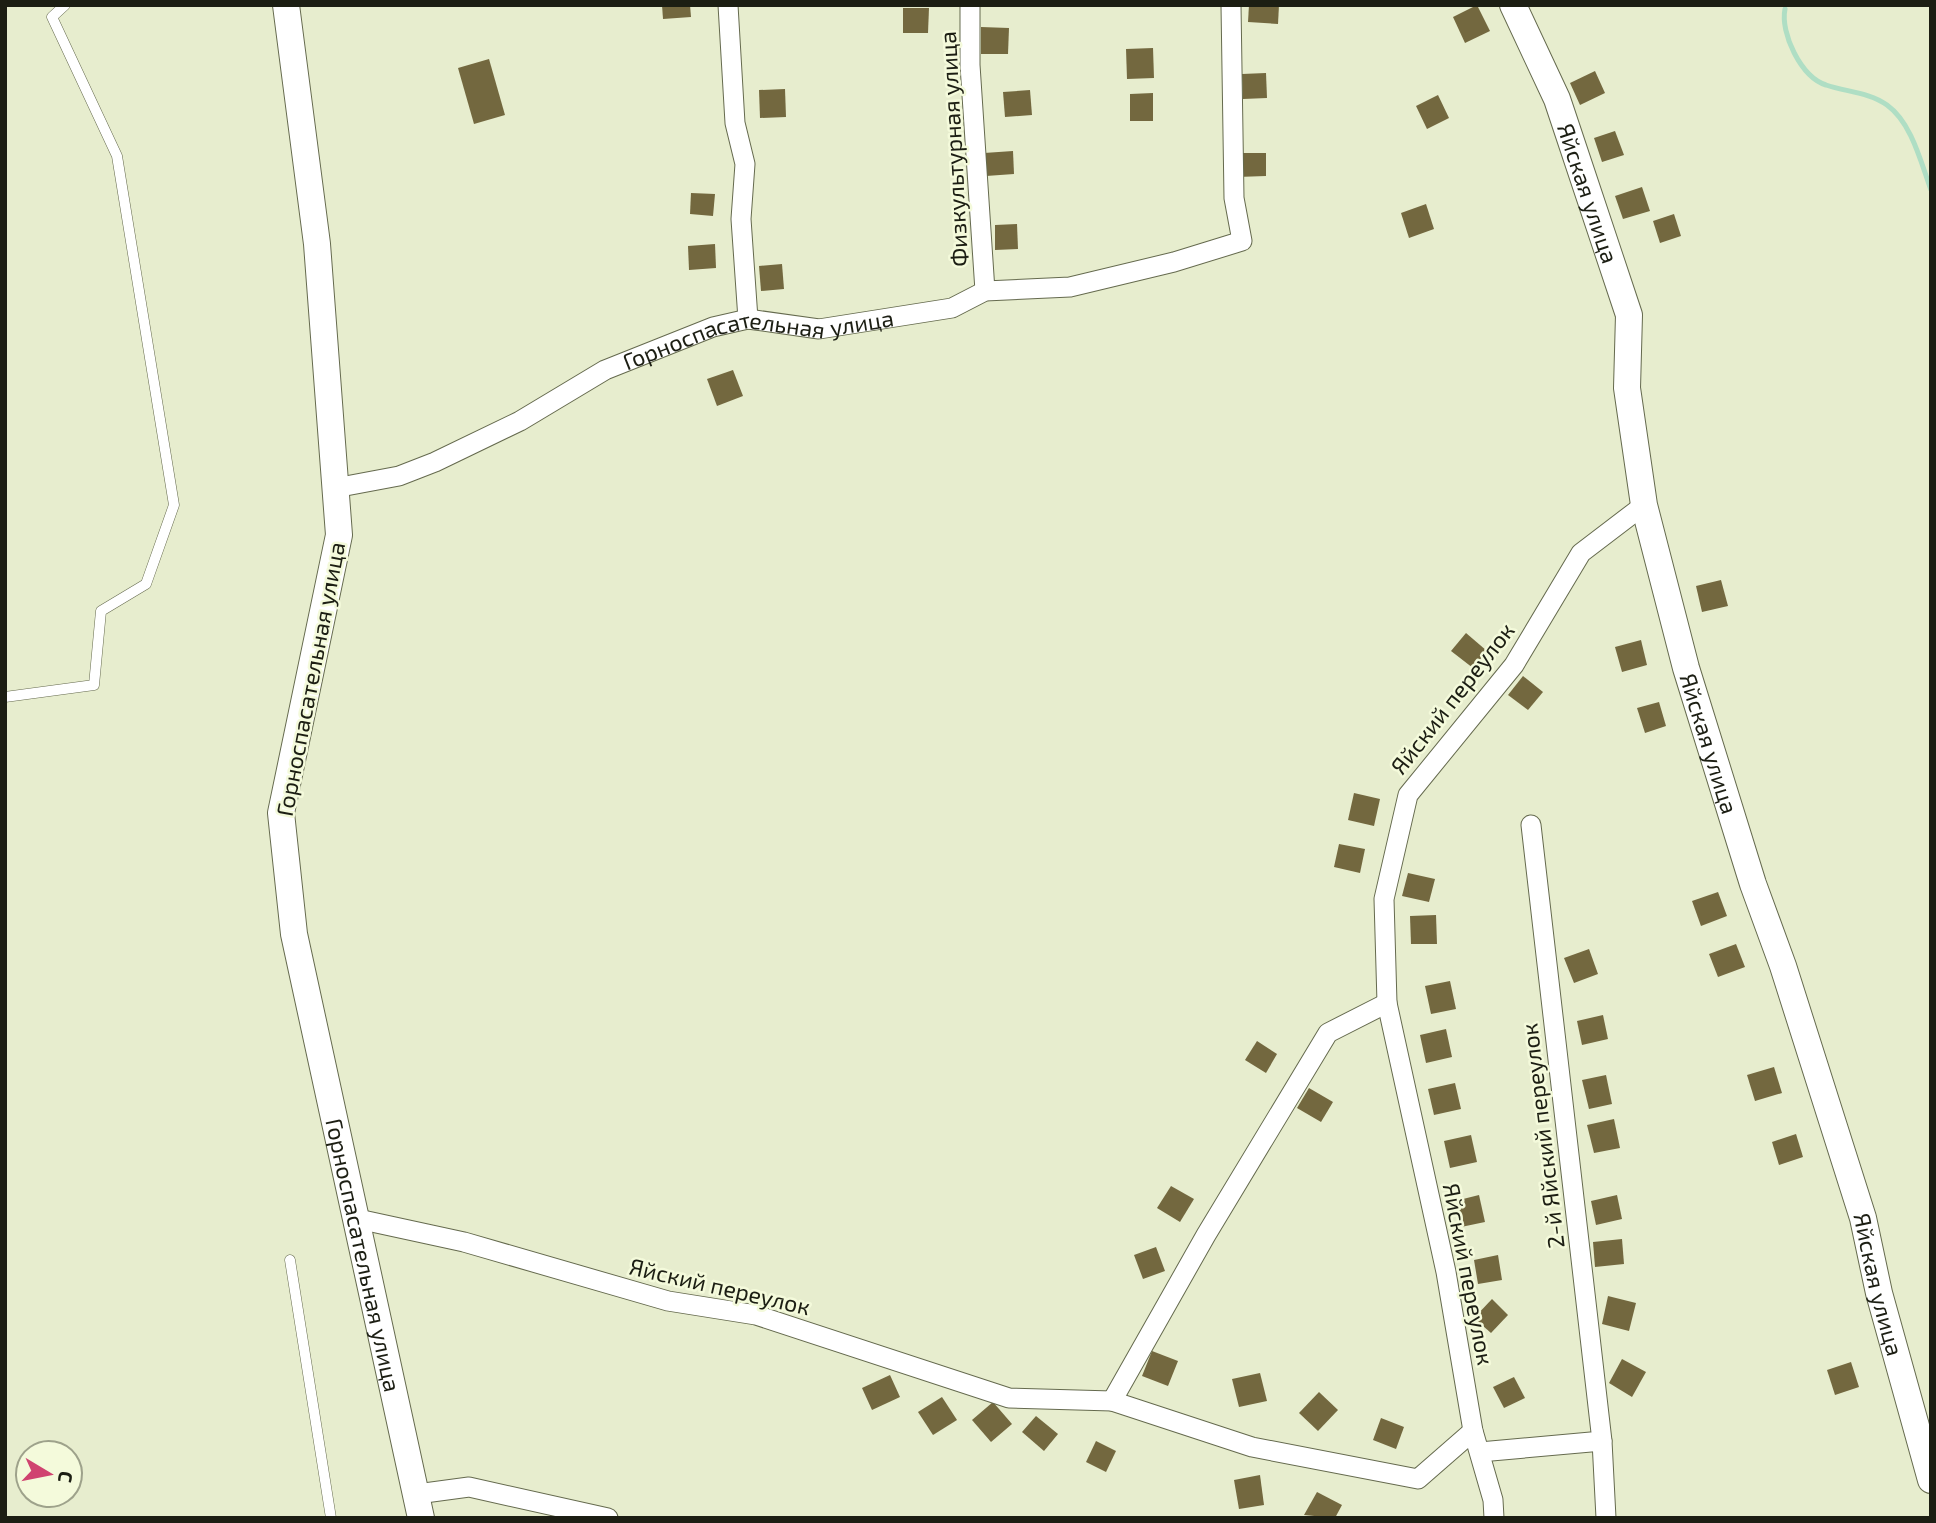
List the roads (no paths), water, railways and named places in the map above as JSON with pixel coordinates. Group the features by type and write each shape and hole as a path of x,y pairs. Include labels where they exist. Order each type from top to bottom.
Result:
{"street":[{"path":"286,5 317,244 335,488"},
{"path":"728,5 735,123 745,164 740,219 748,319"},
{"name":"Физкультурная улица","path":"970,5 970,65 985,291"},
{"name":"Горноспасательная улица","path":"419,1506 294,934 281,813 339,535 335,488 399,476 435,462 520,421 605,370 676,341 748,319 819,329 952,307 985,291 1070,287 1174,262 1242,241 1234,198 1231,5"},
{"name":"Яйская улица","path":"1513,5 1557,99 1629,315 1627,388 1644,505 1686,667 1753,884 1783,965 1863,1218 1879,1293 1931,1480"},
{"name":"Яйский переулок","path":"1494,1518 1493,1500 1473,1432 1446,1272 1387,1003 1384,899 1408,795 1514,665 1581,553 1644,505"},
{"name":"2-й Яйский переулок","path":"1531,825 1602,1441 1606,1518"},
{"path":"1112,1401 1206,1235 1328,1033 1387,1003"},
{"name":"Яйский переулок","path":"358,1219 464,1242 668,1301 756,1315 1009,1398 1112,1401 1252,1447 1418,1479 1473,1432"},
{"path":"1480,1452 1602,1441"},
{"path":"419,1506 469,1487 608,1518"}],"lane":[{"path":"5,697 94,685 101,611 146,584 174,505 117,156 52,17 65,5"},
{"path":"290,1260 331,1518"}],"waterway":[{"path":"1785,9 1784,19 1789,41 1808,73 1826,85 1873,97 1896,113 1915,144 1931,190"}]}
